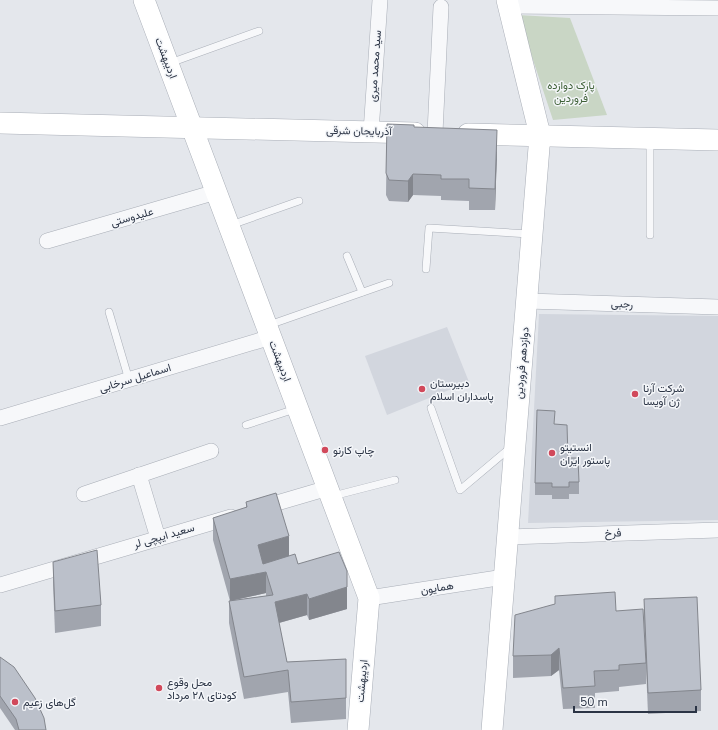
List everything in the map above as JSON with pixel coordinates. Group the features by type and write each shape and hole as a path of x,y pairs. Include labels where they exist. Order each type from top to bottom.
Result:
{"main road":[{"name":"اردیبهشت","path":"144,0 329,493 347,552 369,598 358,730"},
{"name":"دوازدهم فروردین","path":"492,730 503,629 504,577 540,136 508,3"},
{"name":"آذربایجان شرقی","path":"0,123 718,140"}],"street":[{"name":"سید محمد میری","path":"371,132 380,0"},
{"path":"508,3 718,8"},
{"path":"435,133 441,7"},
{"name":"علیدوستی","path":"48,241 216,192"},
{"name":"رجبی","path":"527,301 718,307"},
{"name":"اسماعیل سرخابی","path":"0,418 129,380 269,331"},
{"path":"84,494 211,451"},
{"path":"139,475 158,538"},
{"name":"سعید ایپچی لر","path":"0,585 158,538 329,493"},
{"name":"فرخ","path":"508,537 718,530"},
{"name":"همایون","path":"369,598 504,577"}],"lane":[{"path":"168,64 259,31"},
{"path":"650,138 650,235"},
{"path":"229,226 299,201"},
{"path":"426,269 429,228 532,234"},
{"path":"347,256 362,292"},
{"path":"269,331 362,292 389,283"},
{"path":"109,312 129,380"},
{"path":"246,426 297,408"},
{"path":"431,408 460,490 515,444"},
{"path":"329,493 395,480"}],"shaded area":[{"path":"539,314 718,316 718,520 528,523"},
{"path":"447,327 469,382 387,415 365,356"}],"green space":[{"name":"پارک دوازده فروردین","path":"518,15 570,18 607,115 553,120"}],"building":[{"path":"387,124 414,125 414,127 497,130 495,189 469,188 469,179 441,179 441,175 413,174 408,181 389,180 386,173"},
{"name":"انستیتو پاستور ایران","path":"537,410 555,411 554,424 567,425 568,458 578,458 579,482 569,482 569,487 552,487 552,483 535,483"},
{"path":"276,493 289,536 258,545 263,564 295,554 298,564 339,552 347,571 347,587 309,599 307,594 275,602 287,662 346,659 346,698 291,702 288,670 244,677 229,601 273,595 266,572 230,579 213,518 247,507 246,502"},
{"path":"97,550 101,605 55,611 53,562"},
{"path":"615,592 616,611 643,609 646,663 619,665 619,670 594,671 595,686 563,688 559,648 551,655 513,656 515,615 555,604 555,596"},
{"path":"697,597 701,690 648,693 644,599"},
{"name":"گل‌های زعیم","path":"0,657 14,667 35,698 44,718 46,730 19,730 16,719 0,696"}],"place":[{"name":"دبیرستان پاسداران اسلام","path":"422,389"},
{"name":"شرکت آرنا ژن آویسا","path":"635,394"},
{"name":"چاپ کارنو","path":"325,450"},
{"name":"انستیتو پاستور ایران","path":"552,453"},
{"name":"محل وقوع کودتای ۲۸ مرداد","path":"159,688"},
{"name":"گل‌های زعیم","path":"15,702"}]}
